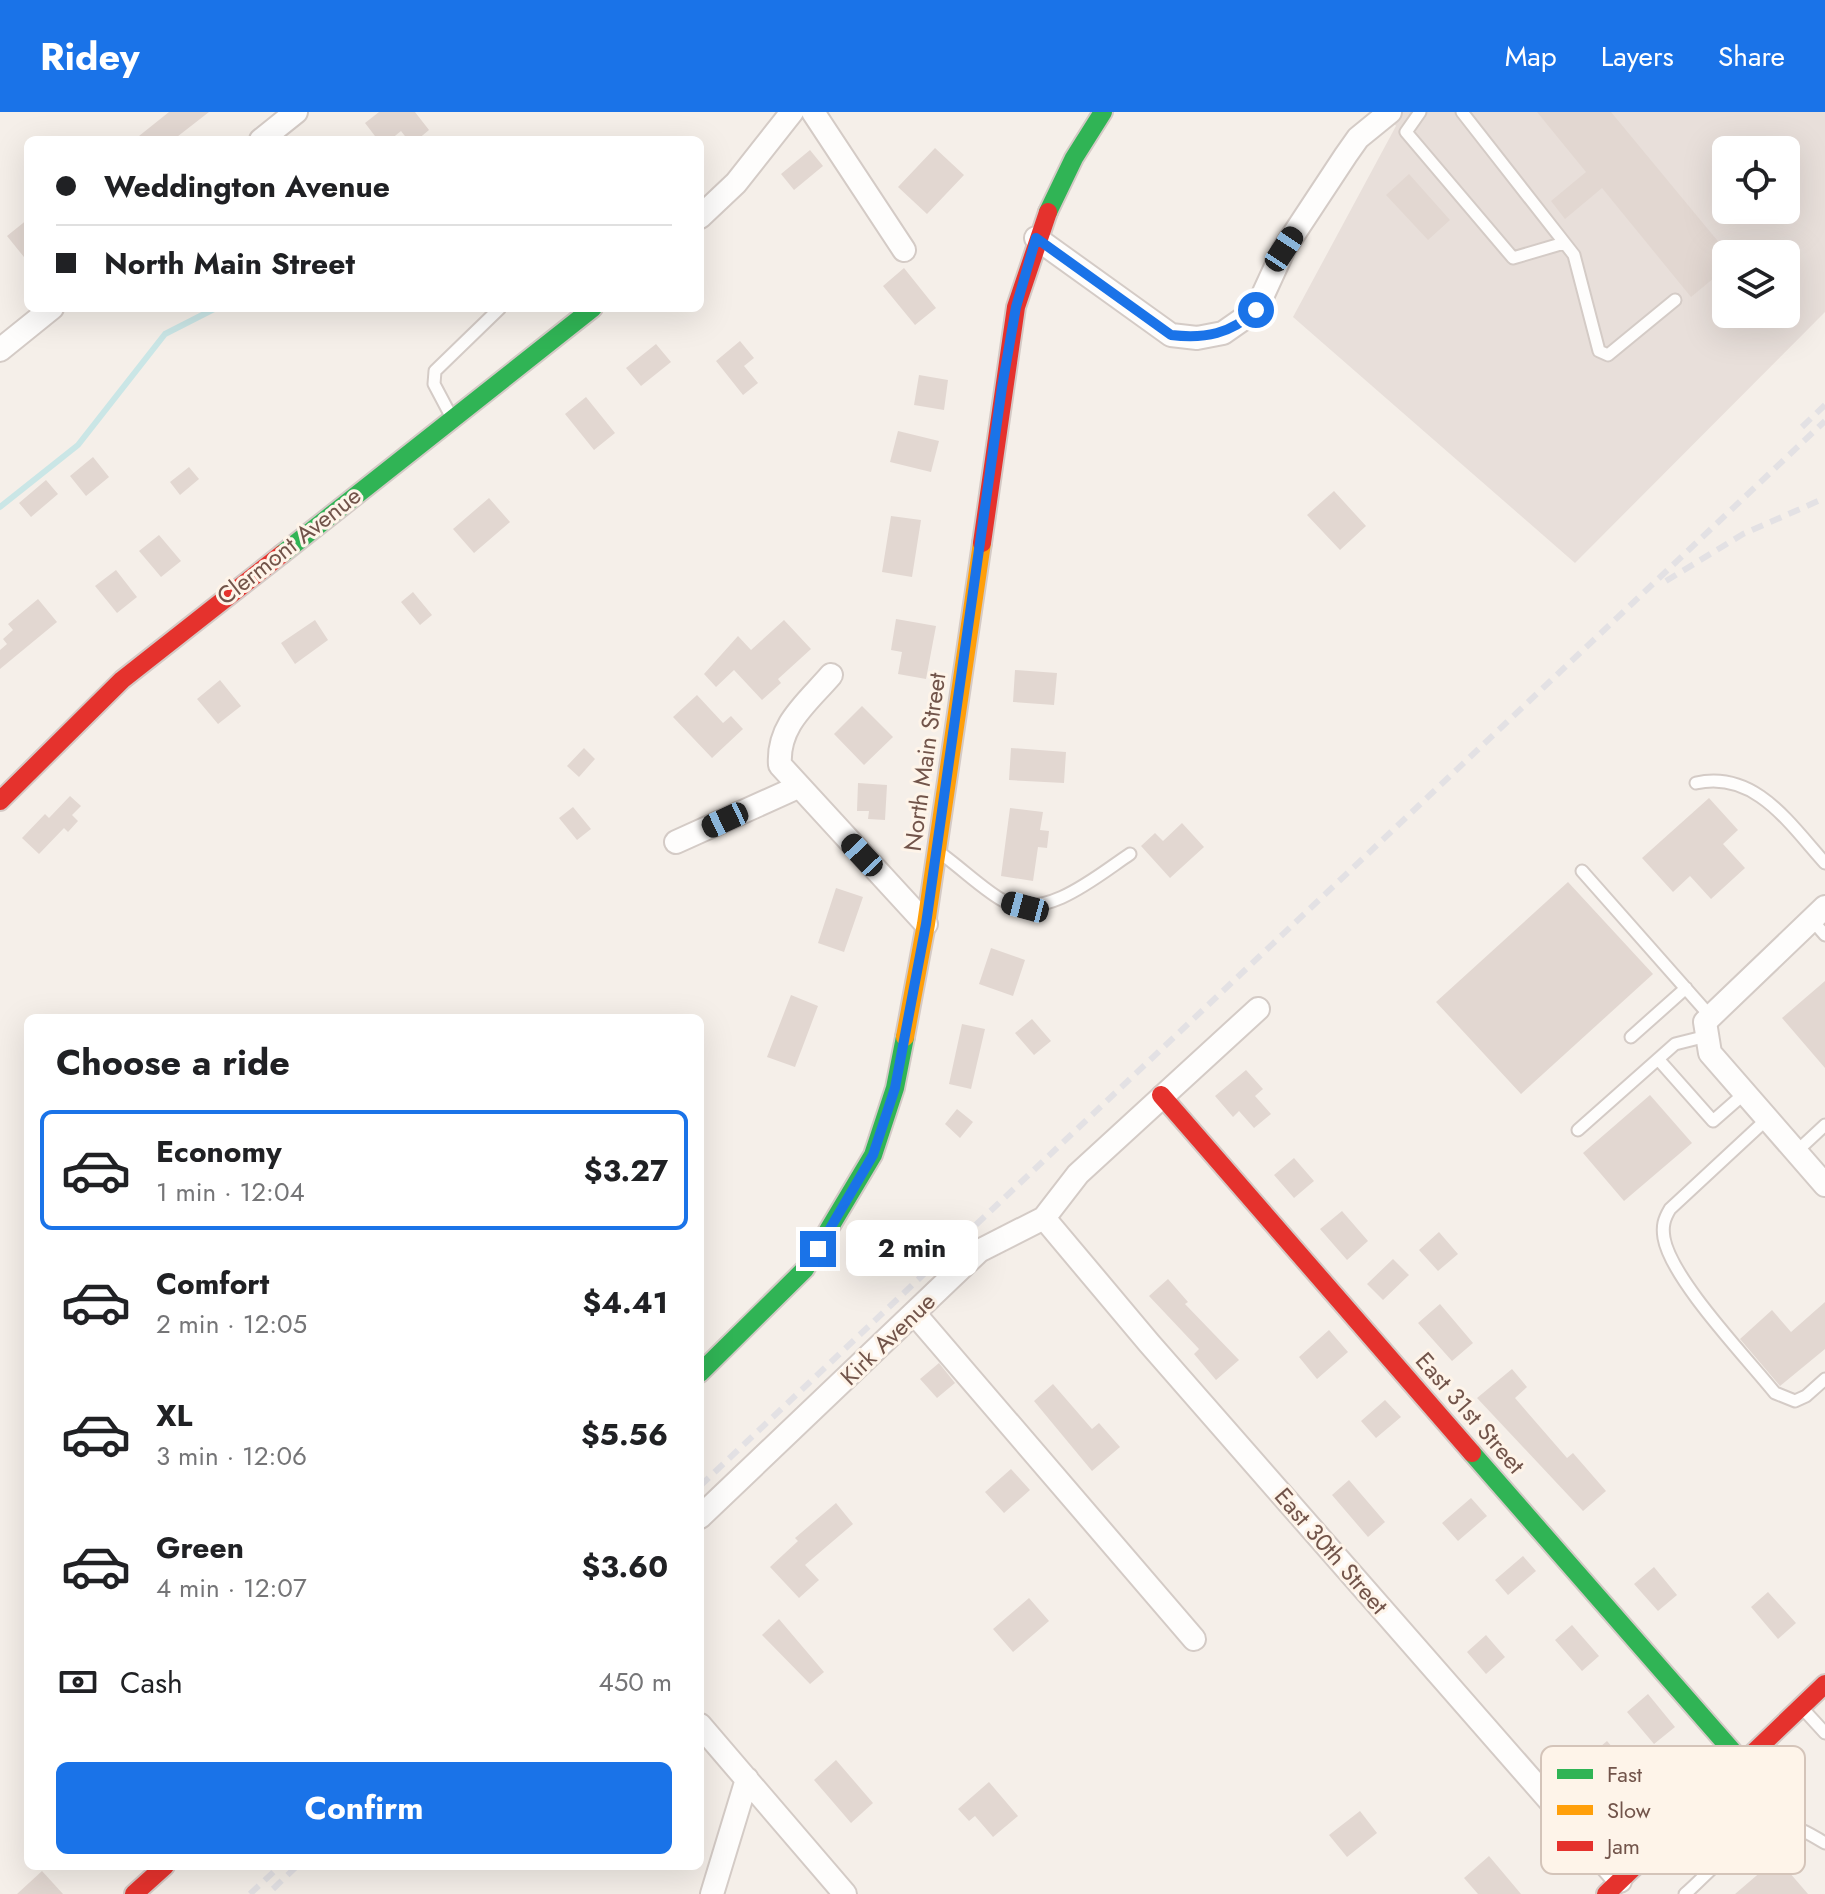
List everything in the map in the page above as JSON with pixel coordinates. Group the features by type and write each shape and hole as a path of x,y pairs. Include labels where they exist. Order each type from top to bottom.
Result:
{"street":[{"path":"266,136 296,112"},
{"path":"704,213 736,183 792,112"},
{"path":"813,112 904,250"},
{"name":"North Main Street","path":"704,1369 805,1269 873,1155 895,1088 926,924 1016,307 1036,238 1058,186 1103,112"},
{"path":"1036,238 1171,335 1197,338 1223,333 1256,310 1284,249 1346,155 1358,138 1390,112"},
{"path":"0,350 47,312"},
{"name":"Clermont Avenue","path":"0,801 122,680 588,312"},
{"path":"831,675 784,728 779,746 780,765 926,924"},
{"path":"676,842 798,787"},
{"path":"1821,921 1708,1025 1710,1053 1825,1185"},
{"name":"Kirk Avenue","path":"704,1513 979,1251 1044,1218 1078,1174 1258,1009"},
{"name":"East 31st Street","path":"1161,1095 1728,1746"},
{"name":"East 30th Street","path":"1044,1218 1541,1803"},
{"path":"914,1313 1194,1639"},
{"path":"1759,1746 1825,1684"},
{"path":"704,1730 845,1894"},
{"path":"712,1894 747,1779"},
{"path":"134,1894 161,1870"}],"lane":[{"path":"1420,112 1406,132 1513,258 1564,243"},
{"path":"1462,112 1574,255 1599,351 1603,354 1613,352 1675,300"},
{"path":"452,419 434,384 435,371 496,312"},
{"path":"1696,783 1732,780 1750,787 1825,863"},
{"path":"937,850 1003,901 1025,907 1050,902 1130,854"},
{"path":"1578,1130 1675,1044 1708,1025 1686,988 1582,871"},
{"path":"1631,1037 1686,988"},
{"path":"1658,1059 1713,1121 1745,1093"},
{"path":"1767,1119 1670,1209 1662,1223 1664,1241 1681,1275 1775,1393 1795,1401 1806,1396 1825,1379"},
{"path":"1796,1152 1825,1125"},
{"path":"1801,1706 1825,1733"},
{"path":"1805,1832 1825,1843"},
{"path":"1685,1894 1708,1874"}],"shaded area":[{"path":"1386,112 1825,112 1825,312 1575,563 1293,317 1396,126"}],"building":[{"path":"169,112 209,112 178,136 139,136"},
{"path":"379,112 415,112 429,130 422,136 405,136 401,131 395,136 375,136 365,123"},
{"path":"1537,112 1611,112 1717,240 1712,240 1712,280 1691,297 1602,188 1565,219 1551,201 1586,172"},
{"path":"935,148 964,175 927,214 898,187"},
{"path":"810,150 823,166 794,190 781,174"},
{"path":"1409,174 1450,220 1428,240 1386,195"},
{"path":"24,222 24,257 7,236"},
{"path":"904,268 936,308 915,325 883,286"},
{"path":"740,341 754,358 744,366 758,383 743,395 716,361"},
{"path":"656,344 671,362 641,386 626,368"},
{"path":"919,375 948,380 944,410 914,405"},
{"path":"586,397 615,433 594,450 565,414"},
{"path":"898,431 939,441 931,472 890,462"},
{"path":"93,457 109,477 86,496 70,476"},
{"path":"189,467 199,479 180,495 170,482"},
{"path":"46,480 58,494 31,517 19,503"},
{"path":"1334,491 1366,526 1340,550 1307,515"},
{"path":"489,498 510,522 474,553 453,529"},
{"path":"891,516 921,520 912,577 882,572"},
{"path":"159,535 181,561 161,577 139,551"},
{"path":"116,570 137,597 117,613 95,586"},
{"path":"413,592 432,615 420,625 401,602"},
{"path":"38,599 57,622 0,669 0,650 7,644 3,639 13,630 8,624"},
{"path":"896,619 936,626 926,679 898,674 902,652 891,650"},
{"path":"315,620 328,640 295,664 281,643"},
{"path":"784,620 811,649 778,679 781,683 762,700 734,670 716,687 704,674 738,636 751,650"},
{"path":"1015,670 1057,673 1054,705 1013,702"},
{"path":"220,680 241,706 218,724 197,699"},
{"path":"697,695 723,723 731,716 743,729 712,758 673,717"},
{"path":"862,706 893,737 864,765 834,734"},
{"path":"584,748 595,759 579,777 567,766"},
{"path":"1011,748 1066,752 1064,783 1009,780"},
{"path":"858,783 887,785 885,820 868,819 869,811 857,811"},
{"path":"70,796 81,806 72,815 78,821 68,832 64,828 39,854 22,838 45,814 49,818"},
{"path":"1709,798 1738,830 1723,844 1745,868 1711,899 1690,876 1673,892 1642,858"},
{"path":"573,807 591,829 577,840 559,818"},
{"path":"1010,808 1043,812 1040,830 1049,831 1047,848 1038,847 1033,881 1001,876"},
{"path":"1182,823 1204,847 1170,878 1141,846 1155,833 1163,841"},
{"path":"1568,882 1653,974 1521,1094 1436,1002"},
{"path":"836,888 863,897 844,952 818,943"},
{"path":"991,948 1025,960 1013,996 979,984"},
{"path":"1825,981 1825,1068 1782,1018"},
{"path":"791,995 818,1006 795,1067 767,1057"},
{"path":"1032,1019 1051,1041 1034,1055 1015,1033"},
{"path":"962,1024 985,1029 971,1089 949,1084"},
{"path":"1246,1070 1263,1089 1255,1096 1271,1114 1254,1128 1239,1111 1233,1117 1215,1096"},
{"path":"1650,1095 1692,1143 1624,1201 1583,1153"},
{"path":"957,1109 973,1122 960,1138 945,1124"},
{"path":"1294,1158 1314,1181 1294,1198 1274,1175"},
{"path":"1342,1211 1368,1241 1347,1260 1320,1229"},
{"path":"1439,1232 1458,1254 1438,1271 1419,1250"},
{"path":"1393,1259 1409,1275 1383,1300 1367,1284"},
{"path":"1168,1279 1188,1302 1185,1304 1239,1360 1216,1380 1194,1354 1199,1349 1149,1296"},
{"path":"1825,1302 1825,1349 1780,1386 1740,1339 1772,1310 1791,1332"},
{"path":"1440,1304 1473,1343 1452,1361 1418,1323"},
{"path":"1329,1330 1348,1352 1317,1379 1299,1357"},
{"path":"939,1363 955,1383 937,1398 920,1379"},
{"path":"1512,1369 1527,1387 1515,1398 1567,1458 1573,1453 1606,1491 1583,1511 1477,1398"},
{"path":"1053,1384 1092,1429 1099,1423 1120,1447 1092,1471 1034,1401"},
{"path":"1385,1400 1401,1417 1376,1438 1361,1421"},
{"path":"1011,1469 1030,1490 1004,1513 985,1492"},
{"path":"1349,1480 1385,1522 1368,1537 1332,1495"},
{"path":"1471,1498 1487,1516 1458,1541 1442,1523"},
{"path":"836,1503 853,1524 805,1565 819,1580 799,1598 770,1567 798,1541 795,1538"},
{"path":"1523,1556 1536,1571 1508,1595 1495,1580"},
{"path":"1654,1567 1677,1595 1658,1611 1634,1584"},
{"path":"1768,1592 1796,1623 1778,1639 1751,1607"},
{"path":"1029,1598 1049,1621 1013,1652 993,1629"},
{"path":"779,1619 824,1672 810,1684 762,1635"},
{"path":"1572,1625 1599,1656 1582,1671 1555,1640"},
{"path":"1486,1635 1505,1657 1486,1674 1467,1652"},
{"path":"1648,1694 1675,1727 1654,1744 1627,1712"},
{"path":"836,1760 873,1803 851,1823 814,1780"},
{"path":"989,1782 1018,1816 993,1837 975,1816 969,1821 958,1809"},
{"path":"1360,1811 1377,1833 1347,1857 1329,1835"},
{"path":"1489,1856 1521,1894 1478,1894 1464,1878"},
{"path":"42,1871 63,1894 17,1894"},
{"path":"1758,1874 1791,1874 1808,1894 1735,1894"}],"waterway":[{"path":"0,507 78,445 165,334 208,312"}],"railway":[{"path":"1802,427 1825,405"},
{"path":"704,1482 1825,421"},
{"path":"1666,581 1743,534 1825,498"},
{"path":"250,1894 276,1870"},
{"path":"273,1889 293,1870"}],"traffic: fast":[{"path":"1048,212 1074,158 1103,112"},
{"path":"282,554 588,312"},
{"path":"704,1369 805,1269 873,1155 895,1088 905,1037"},
{"path":"1472,1453 1728,1746"}],"traffic: slow":[{"path":"905,1037 926,924 982,543"}],"traffic: jam":[{"path":"982,543 1016,307 1048,212"},
{"path":"0,801 122,680 282,554"},
{"path":"1161,1095 1472,1453"},
{"path":"1760,1746 1825,1684"},
{"path":"134,1894 161,1870"},
{"path":"1606,1894 1627,1874"}],"route":[{"path":"818,1249 873,1155 895,1088 926,924 1002,387 1016,307 1036,238 1082,268 1171,335 1197,338 1223,333 1244,322 1256,310"}]}
